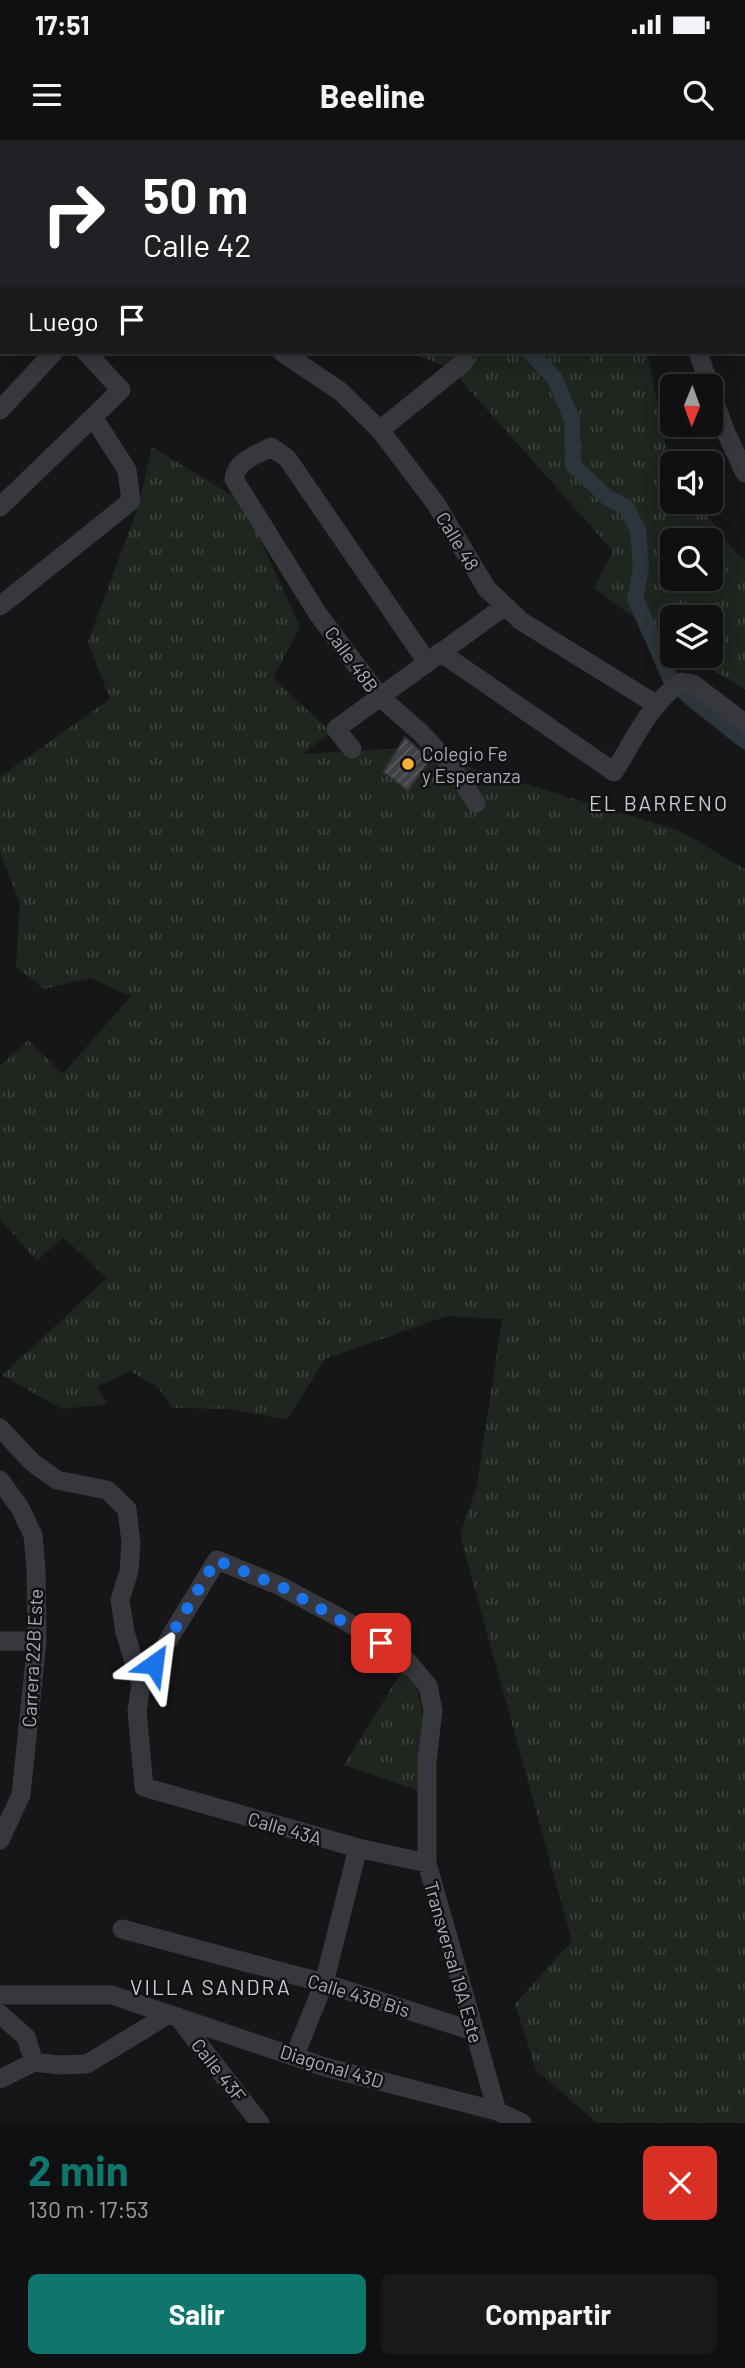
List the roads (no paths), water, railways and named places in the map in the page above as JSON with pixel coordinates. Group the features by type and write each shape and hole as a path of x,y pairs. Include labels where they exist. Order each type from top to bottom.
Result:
{"street":[{"path":"0,410 52,354"},
{"path":"0,508 121,390 88,354"},
{"name":"Calle 48","path":"285,354 340,391 380,430 436,504 486,589 521,621 657,705"},
{"path":"699,354 705,374"},
{"path":"380,430 464,362"},
{"path":"0,606 131,501 127,470 93,417"},
{"path":"723,425 745,473"},
{"name":"Calle 48B","path":"433,657 287,458 271,447 244,461 234,472 234,480 318,614 380,697 420,732 451,765 476,803"},
{"path":"352,749 336,729 505,606"},
{"path":"433,657 614,772 657,705 676,686 693,684 745,723"},
{"path":"0,1427 33,1463 57,1480 107,1490 127,1509 131,1543 129,1572 120,1600 125,1632 141,1685"},
{"name":"Carrera 22B Este","path":"0,1480 20,1508 33,1535 37,1641 21,1795 3,1827"},
{"name":"Transversal 19A Este","path":"141,1685 216,1560 280,1586 401,1654 428,1686 433,1710 427,1761 427,1863 497,2111"},
{"path":"0,1641 37,1641"},
{"name":"Calle 43A","path":"141,1685 137,1711 144,1787 358,1848 427,1863"},
{"path":"295,2055 324,1983 358,1848"},
{"name":"Calle 43B Bis","path":"122,1929 324,1983 473,2031"},
{"name":"Diagonal 43D","path":"0,1995 112,1994 325,2067 497,2111 522,2123"},
{"path":"0,2014 26,2037 34,2062"},
{"path":"0,2079 34,2062 87,2064 173,2015"},
{"name":"Calle 43F","path":"173,2015 260,2123"}],"waterway":[{"path":"532,354 555,379 572,420 573,465 608,498 626,507 638,530 641,569 635,598 671,680"},
{"path":"684,692 745,741"}],"place":[{"name":"Colegio Fe y Esperanza","path":"408,764"}],"district":[{"name":"EL BARRENO","path":"659,802"},
{"name":"VILLA SANDRA","path":"211,1986"}]}
